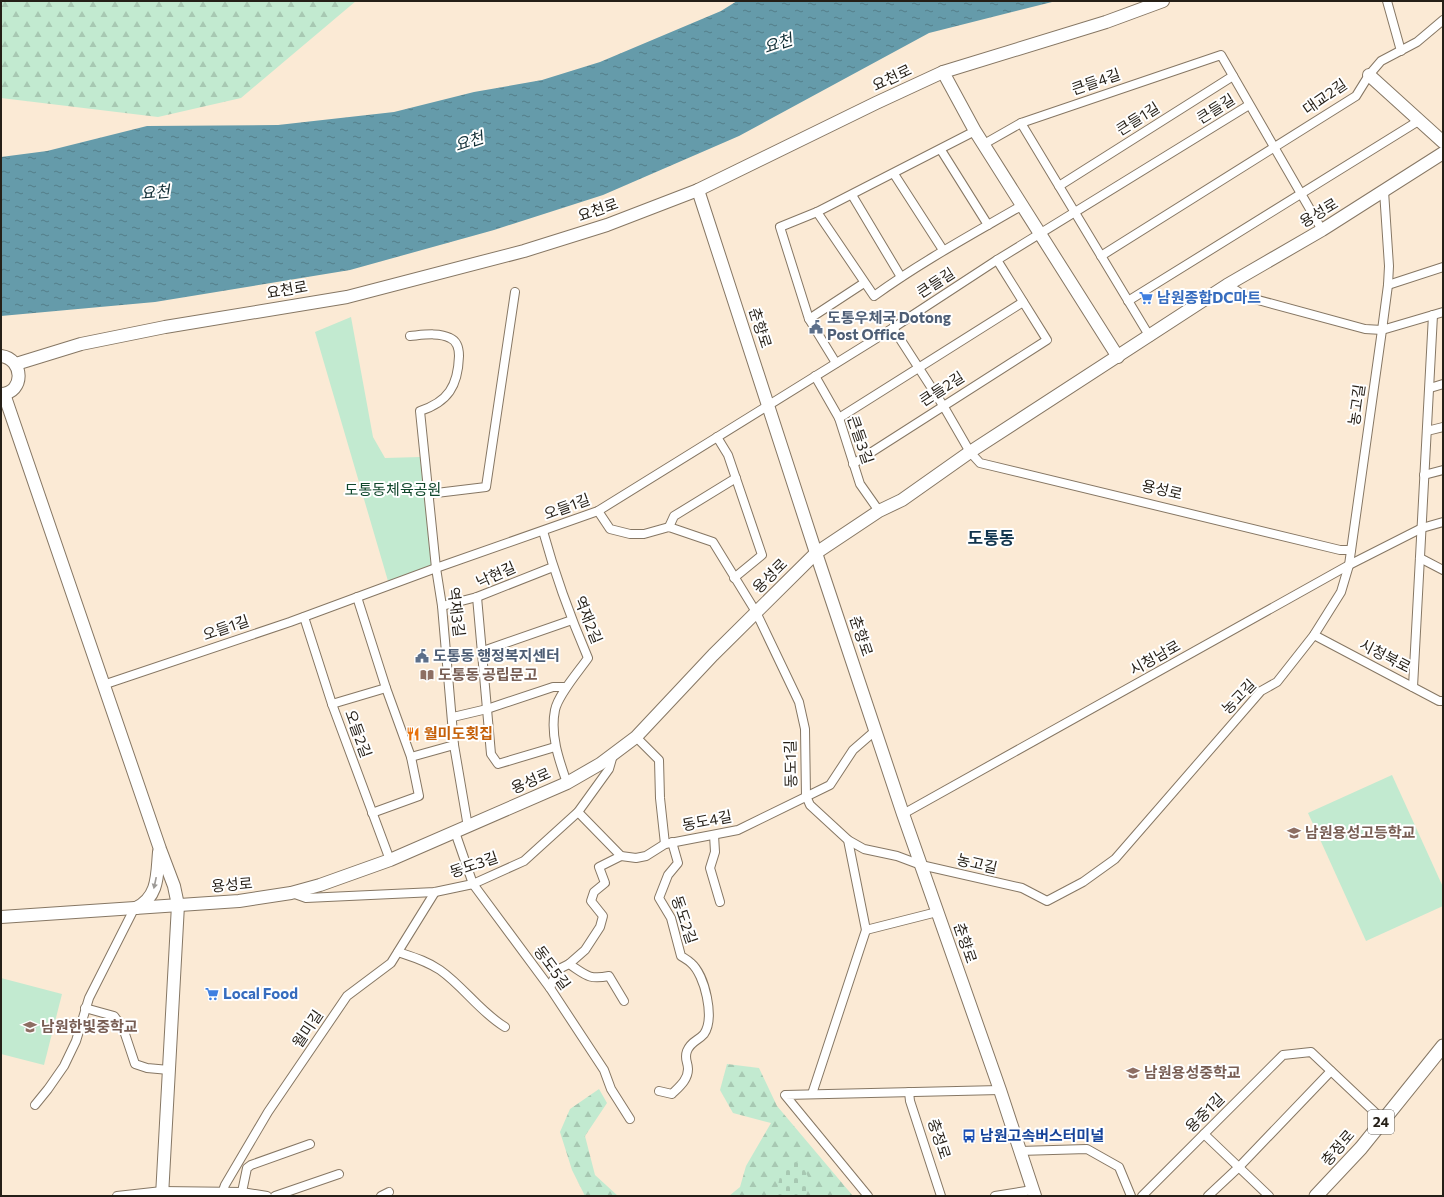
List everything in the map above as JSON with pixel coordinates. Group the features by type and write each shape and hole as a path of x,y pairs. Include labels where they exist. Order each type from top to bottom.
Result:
{"main road":[{"name":"충정로","path":"1316,1196 1361,1148 1443,1046"}],"street":[{"name":"요천로","path":"16,364 80,344 347,297 524,251 584,232 698,190 943,72 1106,22 1163,1"},
{"path":"1387,1 1401,51"},
{"name":"대교2길","path":"1274,148 1356,96 1369,74 1381,61 1417,42 1443,20"},
{"name":"큰들4길","path":"984,144 1021,122 1221,55 1233,76"},
{"path":"943,72 975,131 1021,206 1118,357"},
{"path":"1369,74 1443,142"},
{"path":"1233,76 1322,230"},
{"name":"큰들1길","path":"1058,186 1233,76"},
{"name":"큰들길","path":"768,405 893,328 997,260 1250,105"},
{"path":"1128,301 1420,120"},
{"path":"1021,122 1058,186 1150,337"},
{"path":"836,363 809,319 780,227 817,212 852,195 975,131"},
{"path":"1101,256 1274,148"},
{"path":"941,150 988,225"},
{"name":"용성로","path":"1,917 134,909 270,898 320,885 390,860 567,783 614,755 636,737 756,612 816,553 879,511 902,500 970,452 1150,337 1227,285 1322,230 1443,153"},
{"path":"894,174 943,250"},
{"name":"춘향로","path":"698,190 903,814 1000,1090 1033,1193 995,1196"},
{"name":"농고길","path":"921,865 1022,888 1047,901 1083,882 1115,859 1261,691 1277,682 1314,635 1341,592 1349,565 1388,285 1389,266 1384,191"},
{"path":"852,195 901,277"},
{"path":"817,212 874,296 943,250 1021,206"},
{"path":"838,418 1024,302 997,260"},
{"path":"1388,285 1443,267"},
{"path":"809,319 864,283"},
{"path":"1227,285 1247,297 1365,329 1382,330 1443,312"},
{"path":"428,494 486,487 515,292"},
{"name":"큰들2길","path":"853,464 1047,340 1024,302"},
{"path":"1413,687 1433,315"},
{"path":"893,328 944,407 970,452"},
{"name":"역재3길","path":"410,336 439,335 451,338 456,343 459,352 458,374 454,385 445,397 435,406 420,411 436,568 442,606 453,717 454,745 468,827"},
{"path":"1,356 11,359 16,364 18,370 18,382 10,392 3,394 174,886 178,905 162,1193"},
{"name":"큰들3길","path":"815,376 838,418 860,484 879,511"},
{"path":"1430,388 1443,384"},
{"name":"오들1길","path":"103,685 304,617 357,596 598,511 768,405"},
{"path":"1427,431 1443,427"},
{"path":"718,437 728,455 762,555 734,578"},
{"name":"용성로","path":"970,452 980,463 1340,550 1351,550"},
{"path":"1424,475 1443,470"},
{"path":"598,511 610,529 630,534 644,534 669,527 674,516 736,478"},
{"name":"시청남로","path":"903,814 1349,565 1422,528 1443,522"},
{"name":"동도1길","path":"669,527 713,542 756,612 799,702 805,729 806,796 810,805 848,840 864,849 897,856 921,865"},
{"name":"역재2길","path":"543,531 552,567 588,658 566,687 555,710 555,747 567,783"},
{"path":"1420,558 1443,570"},
{"name":"낙현길","path":"552,567 477,597 491,754 498,764 555,747"},
{"path":"357,596 386,688 411,757 419,796 372,814"},
{"path":"442,606 477,597"},
{"name":"오들2길","path":"304,617 332,704 390,860"},
{"path":"483,651 572,620"},
{"name":"시청북로","path":"1314,635 1439,702 1443,701"},
{"path":"453,717 487,709 553,687 566,687"},
{"path":"332,704 386,688"},
{"name":"동도4길","path":"621,856 636,858 646,856 669,843 738,830 830,785 853,750 876,730"},
{"name":"동도2길","path":"636,737 659,760 660,798 669,843 678,863 668,875 659,898 671,918 681,956 692,963 700,976 709,1004 709,1022 703,1035 693,1042 688,1049 685,1058 688,1069 686,1078 672,1094 659,1090"},
{"path":"411,757 454,745"},
{"name":"동도3길","path":"291,893 306,898 435,892 473,884 524,861 578,812 609,769 614,755"},
{"path":"550,988 557,970 568,964 584,950 600,927 603,916 591,901 594,892 605,883 599,867 621,856 578,812"},
{"name":"동도5길","path":"455,832 473,884 550,988 604,1070 611,1088 630,1119"},
{"path":"714,835 715,852 710,868 720,902"},
{"path":"812,1094 866,930 848,840"},
{"path":"35,1104 48,1090 64,1066 76,1041 88,998 134,909 144,904 154,890 160,849"},
{"name":"월미길","path":"221,1194 268,1112 347,996 391,963 435,892"},
{"path":"866,930 937,912"},
{"path":"398,952 424,961 441,971 481,1008 505,1027"},
{"path":"568,964 596,979 609,976 624,1001"},
{"path":"85,1008 114,1016 122,1028 136,1064 147,1068 169,1070"},
{"name":"용중1길","path":"1142,1196 1283,1055 1311,1052 1382,1120"},
{"path":"1208,1196 1239,1167 1331,1071"},
{"path":"868,1196 784,1095 1000,1090"},
{"name":"충정로","path":"909,1092 910,1101 941,1196"},
{"path":"1204,1134 1269,1196"},
{"path":"242,1192 247,1168 251,1165 310,1144"},
{"path":"1019,1151 1087,1149 1119,1167 1131,1196"},
{"path":"275,1196 339,1174"},
{"path":"117,1196 162,1193 221,1194 242,1192 267,1196"},
{"path":"381,1196 389,1192"}],"green space":[{"path":"1,1 356,1 241,98 158,117 1,98"},
{"name":"도통동체육공원","path":"351,317 373,437 385,458 420,457 432,565 388,581 315,332"},
{"path":"1392,775 1443,887 1443,906 1366,941 1308,813"},
{"path":"1,978 62,994 44,1065 1,1054"},
{"path":"727,1064 759,1068 777,1106 853,1196 729,1196 740,1187 746,1166 771,1123 733,1113 720,1090"},
{"path":"599,1089 607,1103 585,1136 595,1175 618,1196 585,1196 572,1170 560,1132 570,1109"},
{"path":"789,1160 801,1163 809,1179 806,1196 776,1196 780,1175"}],"water":[{"name":"요천","path":"737,1 1056,1 929,33 739,136 603,195 494,230 350,270 155,302 1,316 1,157 47,151 147,126 278,125 394,112 474,92 542,80 600,62 721,11"}],"place":[{"name":"남원종합DC마트","path":"1146,298"},
{"name":"도통우체국 Dotong Post Office","path":"816,327"},
{"name":"도통동 행정복지센터","path":"422,656"},
{"name":"도통동 공립문고","path":"427,675"},
{"name":"월미도횟집","path":"413,734"},
{"name":"남원용성고등학교","path":"1294,833"},
{"name":"Local Food","path":"212,994"},
{"name":"남원한빛중학교","path":"30,1027"},
{"name":"남원용성중학교","path":"1133,1073"},
{"name":"남원고속버스터미널","path":"969,1136"}],"district":[{"name":"도통동","path":"991,538"}]}
